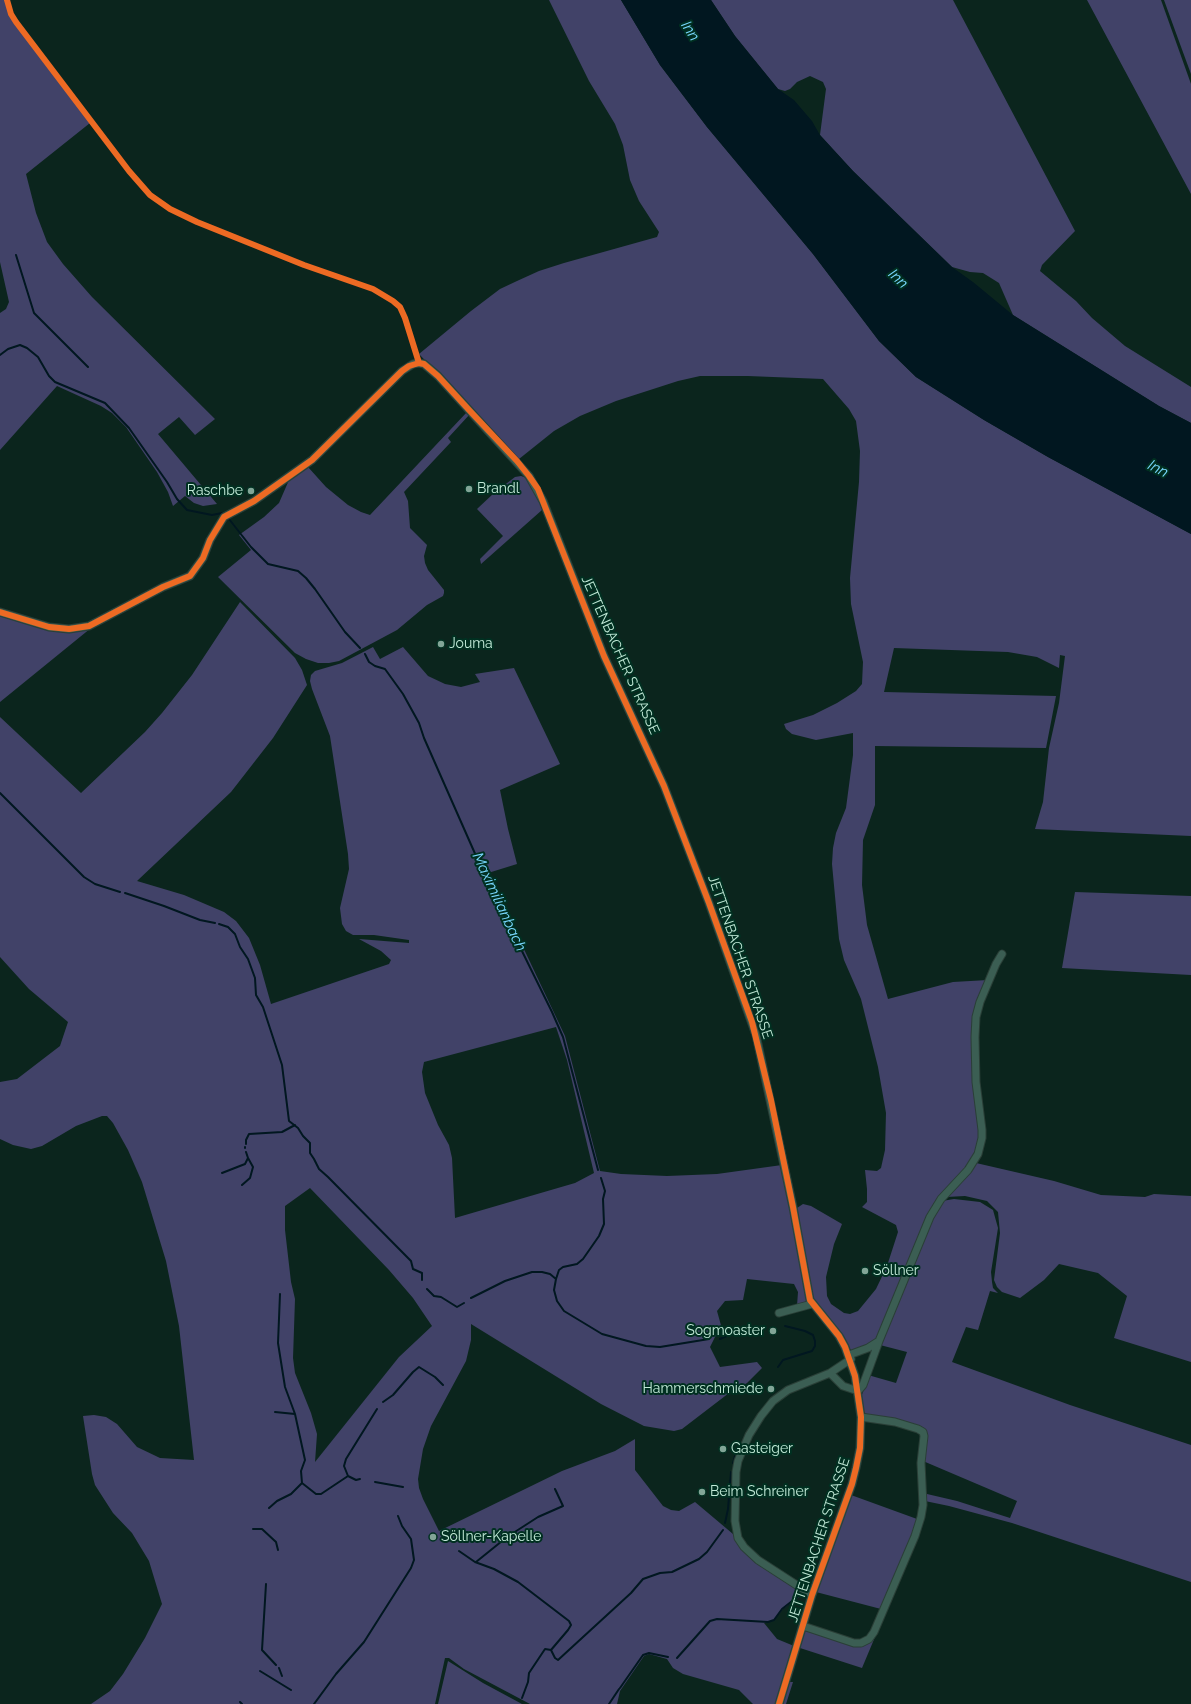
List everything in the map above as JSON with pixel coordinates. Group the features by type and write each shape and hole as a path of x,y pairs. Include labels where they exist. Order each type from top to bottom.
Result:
{"street":[{"name":"JETTENBACHER STRASSE","path":"0,612 49,627 69,629 82,628 89,626 163,587 190,576 203,558 210,540 224,518 267,492 312,460 402,371 409,366 418,363 424,364 438,376 512,456 534,483 604,656 664,786 709,903 756,1035 793,1206 808,1290 812,1304 839,1336 850,1357 858,1391 861,1417 860,1448 852,1484 812,1595 804,1626 779,1704"},
{"path":"830,1374 843,1386 858,1391 863,1385 930,1217 941,1199 974,1162 980,1147 982,1130 976,1082 976,1017 980,1002 996,964 1002,954"},
{"path":"778,1313 812,1304"},
{"path":"812,1595 758,1560 744,1547 738,1538 735,1521 736,1472 738,1461 749,1435 773,1401 788,1390 830,1374 850,1357 880,1341"},
{"path":"804,1626 854,1644 861,1643 869,1639 874,1632 915,1536 921,1517 923,1505 921,1463 924,1436 923,1432 895,1422 861,1417"}],"shaded area":[{"path":"0,0 6,0 10,14 17,26 90,123 26,174 36,213 47,242 63,264 92,297 215,419 195,435 179,417 158,434 217,504 203,506 194,503 185,496 173,506 168,492 157,472 126,427 112,413 101,406 57,386 0,450 0,313 6,309 9,302 0,262"},
{"path":"549,0 621,0 660,65 707,127 813,254 879,341 916,377 984,420 1048,457 1191,534 1191,836 1035,829 1043,802 1049,748 1059,703 1065,656 1060,655 1059,668 1037,657 1008,652 894,648 884,692 1056,696 1046,748 875,746 875,805 863,840 862,885 867,925 888,999 953,982 988,980 976,1015 981,1133 974,1159 937,1201 880,1337 857,1352 851,1350 813,1301 797,1208 803,1204 811,1206 842,1224 834,1244 826,1277 827,1296 831,1304 844,1313 850,1314 858,1311 876,1289 887,1266 898,1232 896,1225 862,1207 867,1202 865,1170 877,1171 881,1168 885,1150 886,1113 878,1067 861,999 844,960 839,939 832,864 836,833 846,808 853,755 853,733 816,740 792,734 786,729 784,724 813,715 837,703 856,691 862,684 863,662 851,604 850,578 859,482 860,451 856,421 849,409 823,379 700,376 678,381 616,401 580,416 554,431 519,459 419,354 500,289 539,271 657,237 659,232 639,201 630,180 623,145 615,124 589,81"},
{"path":"711,0 953,0 1075,231 1042,265 1040,271 1076,301 1092,318 1125,346 1191,387 1191,423 1159,406 1013,315 999,283 983,273 970,272 952,267 853,171 820,135 826,89 823,82 810,76 797,82 790,89 785,91 778,89 735,36"},
{"path":"1087,0 1161,0 1191,84 1191,194"},
{"path":"1164,0 1191,0 1191,74 1180,44"},
{"path":"467,412 470,414 448,438 451,442 404,492 408,501 410,528 427,545 424,556 425,563 428,570 444,590 444,593 443,596 427,605 397,630 339,661 318,663 295,653 218,577 251,550 239,535 264,517 279,503 289,480 308,467 326,487 348,505 370,515"},
{"path":"521,476 527,478 542,506 542,510 481,564 480,559 503,536 477,509 494,493 515,477"},
{"path":"240,602 295,658 302,670 307,685 273,738 231,792 137,881 184,895 224,912 236,921 249,938 260,965 271,1004 389,964 391,960 381,951 359,939 409,943 409,940 374,935 353,935 346,931 342,924 340,908 349,869 348,854 330,736 312,689 310,681 311,675 315,671 342,663 373,647 380,659 403,647 428,676 445,684 461,687 480,682 475,674 514,668 560,764 500,790 517,864 488,873 565,1036 600,1171 621,1174 667,1176 717,1174 782,1165 808,1300 806,1304 797,1306 798,1292 794,1284 747,1279 743,1300 725,1301 717,1311 722,1329 716,1335 710,1347 720,1367 757,1362 762,1368 747,1383 729,1393 682,1429 674,1431 644,1426 601,1404 471,1324 471,1340 466,1361 431,1426 423,1449 418,1479 419,1488 439,1531 562,1471 615,1451 635,1439 635,1470 663,1506 671,1510 679,1511 695,1502 733,1534 741,1547 803,1594 783,1609 774,1620 764,1623 777,1639 794,1646 776,1704 753,1704 739,1690 683,1674 673,1668 667,1659 649,1654 644,1656 620,1691 617,1704 530,1704 464,1669 449,1658 445,1658 435,1704 91,1704 110,1691 123,1674 145,1638 162,1604 149,1561 132,1533 113,1513 95,1485 83,1416 94,1415 106,1417 117,1424 137,1447 160,1458 194,1460 179,1326 166,1261 142,1182 128,1150 113,1123 107,1116 102,1116 76,1126 42,1146 31,1149 13,1145 0,1139 0,1082 17,1079 60,1046 68,1022 29,989 0,957 0,717 81,793 145,732 192,675","holes":["556,1027 567,1060 594,1173 575,1183 455,1218 452,1158 449,1145 438,1125 425,1093 422,1072 424,1062","310,1188 389,1270 413,1298 432,1326 399,1357 315,1462 317,1434 311,1413 295,1373 293,1358 295,1299 291,1282 285,1230 285,1206"]},
{"path":"0,615 51,629 91,628 0,702"},
{"path":"1075,892 1191,896 1191,975 1062,968"},
{"path":"976,1163 1054,1181 1101,1195 1145,1197 1154,1194 1191,1196 1191,1362 1114,1338 1127,1296 1098,1273 1059,1264 1044,1280 1020,1298 1002,1292 997,1287 994,1280 1000,1233 998,1212 987,1201 965,1196 946,1197"},
{"path":"954,1199 980,1202 993,1210 998,1228 991,1272 993,1288 998,1293 990,1291 978,1330 966,1327 952,1362 1070,1405 1191,1445 1191,1582 1012,1523 925,1501 927,1494 957,1501 1010,1518 1017,1501 923,1461 926,1434 866,1415 864,1412 861,1398 868,1375 896,1383 907,1352 880,1345 932,1217 942,1201"},
{"path":"851,1495 917,1519 914,1531 881,1609 816,1592"},
{"path":"805,1630 852,1646 875,1637 862,1668 800,1648"},
{"path":"448,1661 483,1683 522,1704 438,1704"},
{"path":"789,1682 793,1682 786,1704 782,1704"}],"water":[{"name":"Inn","path":"621,0 711,0 735,36 778,89 794,100 812,121 820,135 853,171 952,267 1013,315 1159,406 1191,423 1191,534 1048,457 984,420 916,377 879,341 813,254 707,127 660,65"}],"waterway":[{"path":"16,255 34,313 88,367"},
{"name":"Maximilianbach","path":"0,355 8,349 20,345 27,348 38,357 49,376 55,382 105,403 129,428 167,482 177,499 187,510 212,515 222,513"},
{"name":"Maximilianbach","path":"229,519 251,547 268,564 298,571 306,578 345,632 360,648"},
{"name":"Maximilianbach","path":"365,654 369,662 375,666 385,669 403,694 419,723 424,738 484,874 552,1012 563,1037 598,1170"},
{"path":"0,793 84,877 95,884 120,892"},
{"path":"125,893 200,920 215,923"},
{"path":"219,924 228,927 235,934 240,947 248,959 255,978 256,995 263,1007 282,1065 289,1121 298,1128 310,1143 310,1153 319,1169 411,1261 413,1269 422,1273 422,1280"},
{"path":"246,1144 249,1134 282,1132 295,1125"},
{"path":"222,1173 245,1164 248,1158 246,1152"},
{"path":"242,1185 250,1178 253,1167 248,1158"},
{"name":"Maximilianbach","path":"601,1178 605,1191 603,1199 604,1224 599,1236 583,1259 577,1264 563,1267 559,1270 554,1290 557,1301 564,1311 602,1334 646,1346 660,1347 709,1339"},
{"path":"471,1298 505,1281 532,1272 550,1274 556,1279"},
{"path":"427,1289 434,1296 441,1297 457,1307 464,1303"},
{"path":"280,1294 278,1343 285,1387 295,1414 305,1460 301,1471 302,1483 316,1494 321,1494 348,1476 356,1480 360,1479"},
{"name":"Maximilianbach","path":"778,1367 783,1360 812,1351 815,1346 813,1335 805,1331 785,1326"},
{"name":"Maximilianbach","path":"720,1339 747,1327"},
{"path":"383,1402 393,1395 419,1367 435,1377 443,1385"},
{"path":"348,1476 344,1466 346,1459 377,1409"},
{"path":"275,1412 295,1414"},
{"name":"Maximilianbach","path":"733,1463 735,1456"},
{"name":"Maximilianbach","path":"725,1523 728,1509 731,1472"},
{"path":"375,1482 403,1487"},
{"path":"269,1508 277,1501 291,1494 302,1483"},
{"path":"476,1562 507,1537 538,1517 563,1506 555,1489"},
{"path":"314,1704 336,1674 364,1642 411,1568 414,1560 411,1539 402,1526 398,1516"},
{"path":"253,1529 262,1529 276,1542 278,1550"},
{"path":"522,1698 528,1682 529,1673 545,1649 551,1650 555,1658 558,1660 631,1593 643,1579 660,1573 672,1572 699,1559 707,1552 723,1530"},
{"path":"459,1551 475,1562 494,1569 518,1582 569,1621 571,1625 568,1630 551,1650"},
{"path":"266,1584 262,1650 276,1665"},
{"path":"677,1658 710,1621 717,1619 768,1622 774,1620 782,1609 801,1594"},
{"path":"620,1688 643,1655 649,1653 668,1657"},
{"path":"279,1668 282,1676"},
{"path":"260,1671 291,1690"},
{"path":"609,1704 619,1689"}],"cycle path":[{"path":"7,0 11,14 16,22 129,171 150,195 170,209 197,222 304,265 373,289 393,301 400,307 405,318 419,363"},
{"path":"419,363 424,364 438,376 517,461 538,489 604,656 664,786 709,903 752,1022 771,1100 810,1300 839,1336 845,1347 855,1376 861,1417 860,1448 856,1468 852,1484 812,1595 779,1704"},
{"path":"0,612 49,627 69,629 89,626 163,587 190,576 203,558 210,540 224,517 254,501 312,460 402,371 409,366 419,363"}],"place":[{"name":"Brandl","path":"469,489"},
{"name":"Raschbe","path":"251,491"},
{"name":"Jouma","path":"441,644"},
{"name":"Söllner","path":"865,1271"},
{"name":"Sogmoaster","path":"773,1331"},
{"name":"Hammerschmiede","path":"771,1389"},
{"name":"Gasteiger","path":"723,1449"},
{"name":"Beim Schreiner","path":"702,1492"},
{"name":"Söllner-Kapelle","path":"433,1537"}]}
